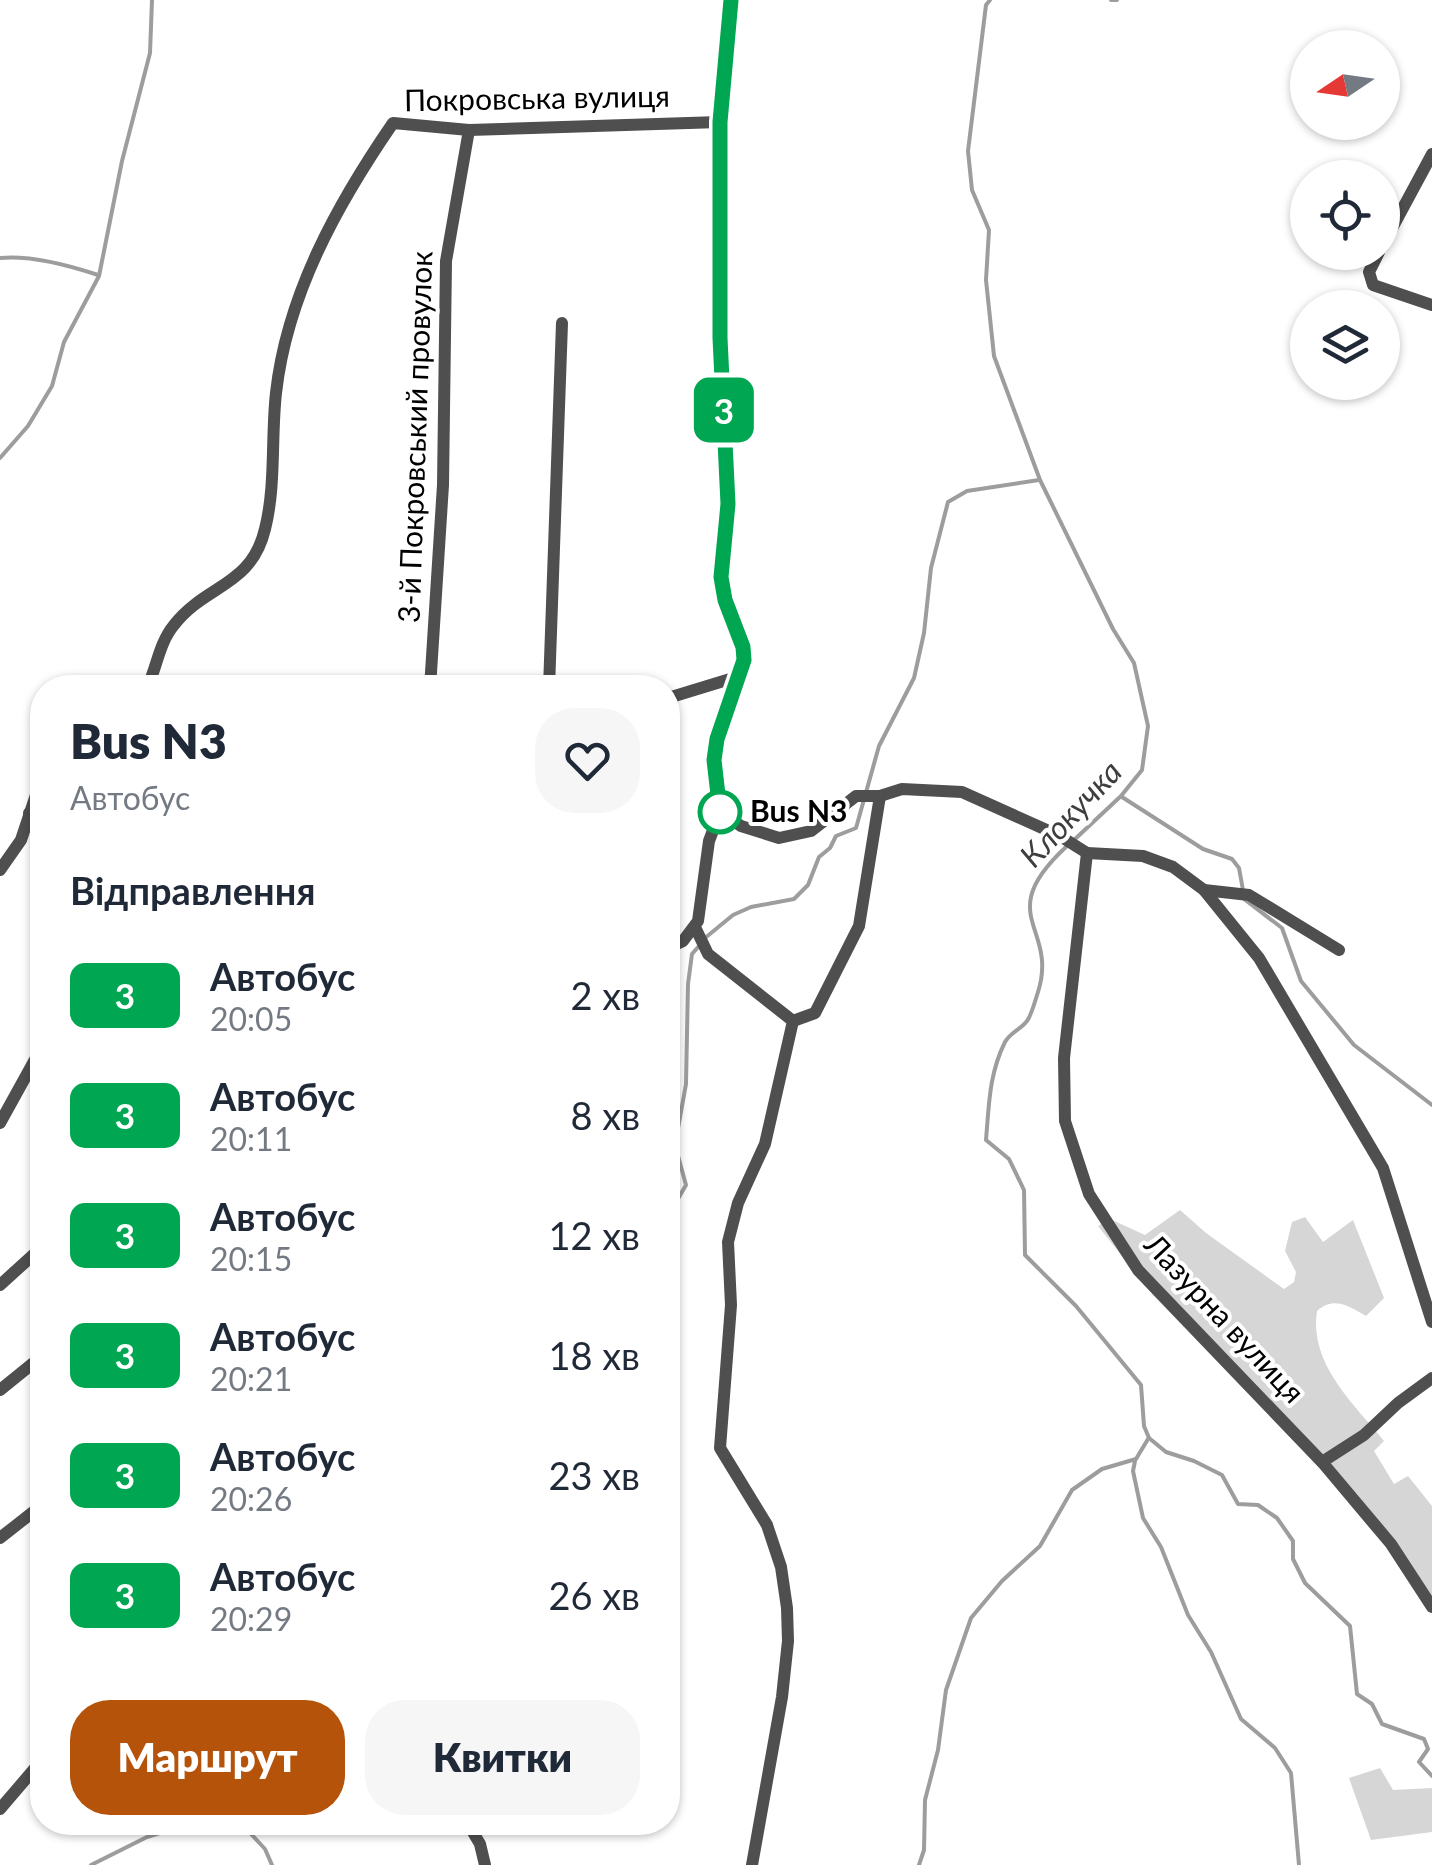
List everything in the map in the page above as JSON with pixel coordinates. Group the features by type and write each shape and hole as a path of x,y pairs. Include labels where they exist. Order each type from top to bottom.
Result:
{"street":[{"path":"731,0 720,122 720,338 728,504 721,577 744,660 717,739 714,760 720,812 709,841 697,933 708,954 793,1021"},
{"name":"Покровська вулиця","path":"152,675 172,626 199,599 240,576 253,560 266,529 276,390 288,328 305,277 376,146 393,123 469,130 720,122"},
{"name":"3-й Покровський провулок","path":"431,675 443,486 446,261 469,130"},
{"path":"1400,214 1432,154"},
{"path":"1370,270 1374,285 1432,306"},
{"path":"549,675 562,323"},
{"path":"680,694 740,676"},
{"path":"720,812 742,826 778,838 811,831 856,796 902,789 962,792 1081,849 1143,856 1173,867 1204,890 1259,958 1383,1168 1432,1322"},
{"path":"793,1021 815,1013 859,926 876,795"},
{"path":"0,870 21,840 29,814"},
{"name":"Лазурна вулиця","path":"1081,849 1064,1058 1065,1121 1086,1186 1113,1235 1146,1280 1322,1462 1391,1544 1432,1607"},
{"path":"1204,890 1244,893 1340,950"},
{"path":"680,942 697,933"},
{"path":"752,1865 782,1697 787,1608 772,1537 720,1448 731,1305 728,1242 738,1203 765,1144 793,1021"},
{"path":"0,1123 30,1069"},
{"path":"0,1285 30,1257"},
{"path":"2,1385 30,1365"},
{"path":"1322,1462 1364,1436 1398,1403 1432,1378"},
{"path":"0,1538 30,1514"},
{"path":"0,1809 30,1774"},
{"path":"475,1835 485,1865"}],"shaded area":[{"path":"1180,1210 1284,1289 1294,1282 1296,1272 1285,1251 1292,1222 1305,1217 1323,1242 1353,1220 1384,1298 1366,1316 1335,1303 1323,1306 1317,1311 1316,1330 1336,1382 1384,1441 1374,1451 1394,1484 1408,1476 1432,1506 1432,1612 1364,1514 1153,1295 1098,1226 1110,1219 1145,1235"},
{"path":"1380,1768 1393,1790 1432,1788 1432,1832 1371,1840 1349,1778"}],"waterway":[{"path":"0,458 28,426 52,386 64,342 99,276 122,161 150,53 152,0"},
{"name":"Клокучка","path":"990,0 986,5 968,151 972,190 989,230 986,280 994,356 1040,480 1113,629 1134,663 1148,726 1142,770 1121,796 1074,840"},
{"name":"Клокучка","path":"1111,0 1117,0"},
{"path":"0,258 37,259 98,275"},
{"path":"705,938 733,915 751,907 794,899 808,885 819,857 836,836 856,828 879,746 914,678 924,633 931,568 948,502 967,491 1039,480"},
{"path":"1122,797 1203,849 1232,859 1239,868 1243,890"},
{"name":"Клокучка","path":"1067,846 1033,889 1030,906 1042,970 1038,992 1027,1021 1005,1042 989,1102 986,1140 1009,1159 1024,1190 1025,1255 1076,1306 1141,1385 1144,1426 1149,1438 1166,1452 1222,1475 1238,1504 1258,1505 1277,1518 1293,1541 1293,1559 1305,1583 1350,1626 1357,1694 1372,1704 1382,1724 1424,1739 1428,1749 1419,1762 1432,1776"},
{"path":"1244,899 1282,928 1301,981 1354,1045 1432,1105"},
{"path":"680,1117 686,1084 688,984 692,954 699,946"},
{"path":"680,1163 686,1185 680,1195"},
{"path":"919,1865 924,1850 925,1800 938,1750 946,1690 971,1618 1002,1581 1040,1546 1072,1490 1102,1469 1136,1459 1148,1439"},
{"path":"1135,1461 1133,1471 1143,1518 1161,1547 1188,1615 1211,1652 1241,1719 1275,1748 1291,1773 1299,1865"},
{"path":"91,1865 153,1835"},
{"path":"252,1835 265,1849 272,1865"}],"bus line":[{"name":"3","path":"720,812 714,760 717,739 744,660 721,577 728,504 720,338 720,122 731,0"}],"place":[{"name":"Bus N3","path":"720,812"}]}
